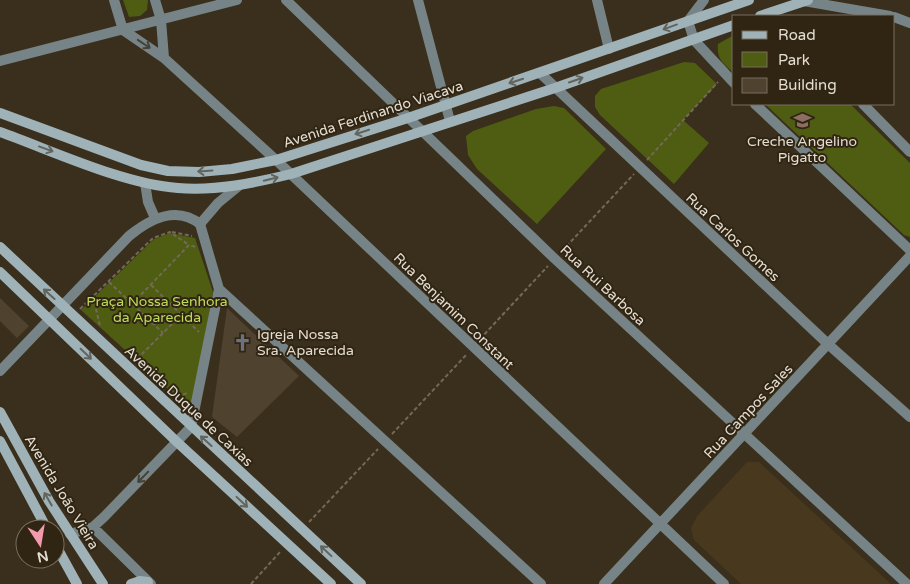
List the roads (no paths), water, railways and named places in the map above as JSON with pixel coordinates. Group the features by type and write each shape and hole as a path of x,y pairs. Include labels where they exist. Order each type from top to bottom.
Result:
{"street":[{"path":"114,0 123,30"},
{"path":"155,0 161,20 164,58"},
{"path":"0,61 237,0"},
{"name":"Rua Rui Barbosa","path":"286,0 555,259 907,584"},
{"path":"418,0 450,121"},
{"path":"597,0 609,49"},
{"path":"704,0 688,21 694,40 732,81"},
{"name":"Avenida Ferdinando Viacava","path":"0,113 141,165 168,171 199,172 232,169 276,160 408,118 749,0"},
{"path":"775,14 806,1 884,15"},
{"path":"895,17 910,22"},
{"path":"0,132 145,183 178,188 240,186 291,174 555,88 732,26"},
{"name":"Rua Benjamim Constant","path":"123,30 164,58 276,160 472,348 724,584"},
{"name":"Rua Carlos Gomes","path":"540,73 829,345 910,417"},
{"path":"756,105 910,250"},
{"path":"864,105 910,152"},
{"path":"145,183 148,202 155,218"},
{"path":"200,224 218,202 240,186"},
{"path":"0,371 129,236 155,218 180,214 193,218 200,224 219,289 191,427 93,527 70,534"},
{"name":"Avenida Duque de Caxias","path":"0,247 361,584"},
{"name":"Rua Campos Sales","path":"604,584 910,256"},
{"path":"0,272 177,442 331,584"},
{"path":"219,289 541,584"},
{"name":"Avenida João Vieira","path":"0,412 70,534 103,584"},
{"name":"Avenida João Vieira","path":"0,441 42,519"},
{"path":"93,527 150,583"},
{"path":"65,562 77,584"},
{"path":"131,584 140,581 150,583"}],"place":[{"name":"Creche Angelino Pigatto","path":"802,121"},
{"name":"Igreja Nossa Sra. Aparecida","path":"243,342"}],"park label":[{"name":"Praça Nossa Senhora da Aparecida","path":"157,310"}]}
